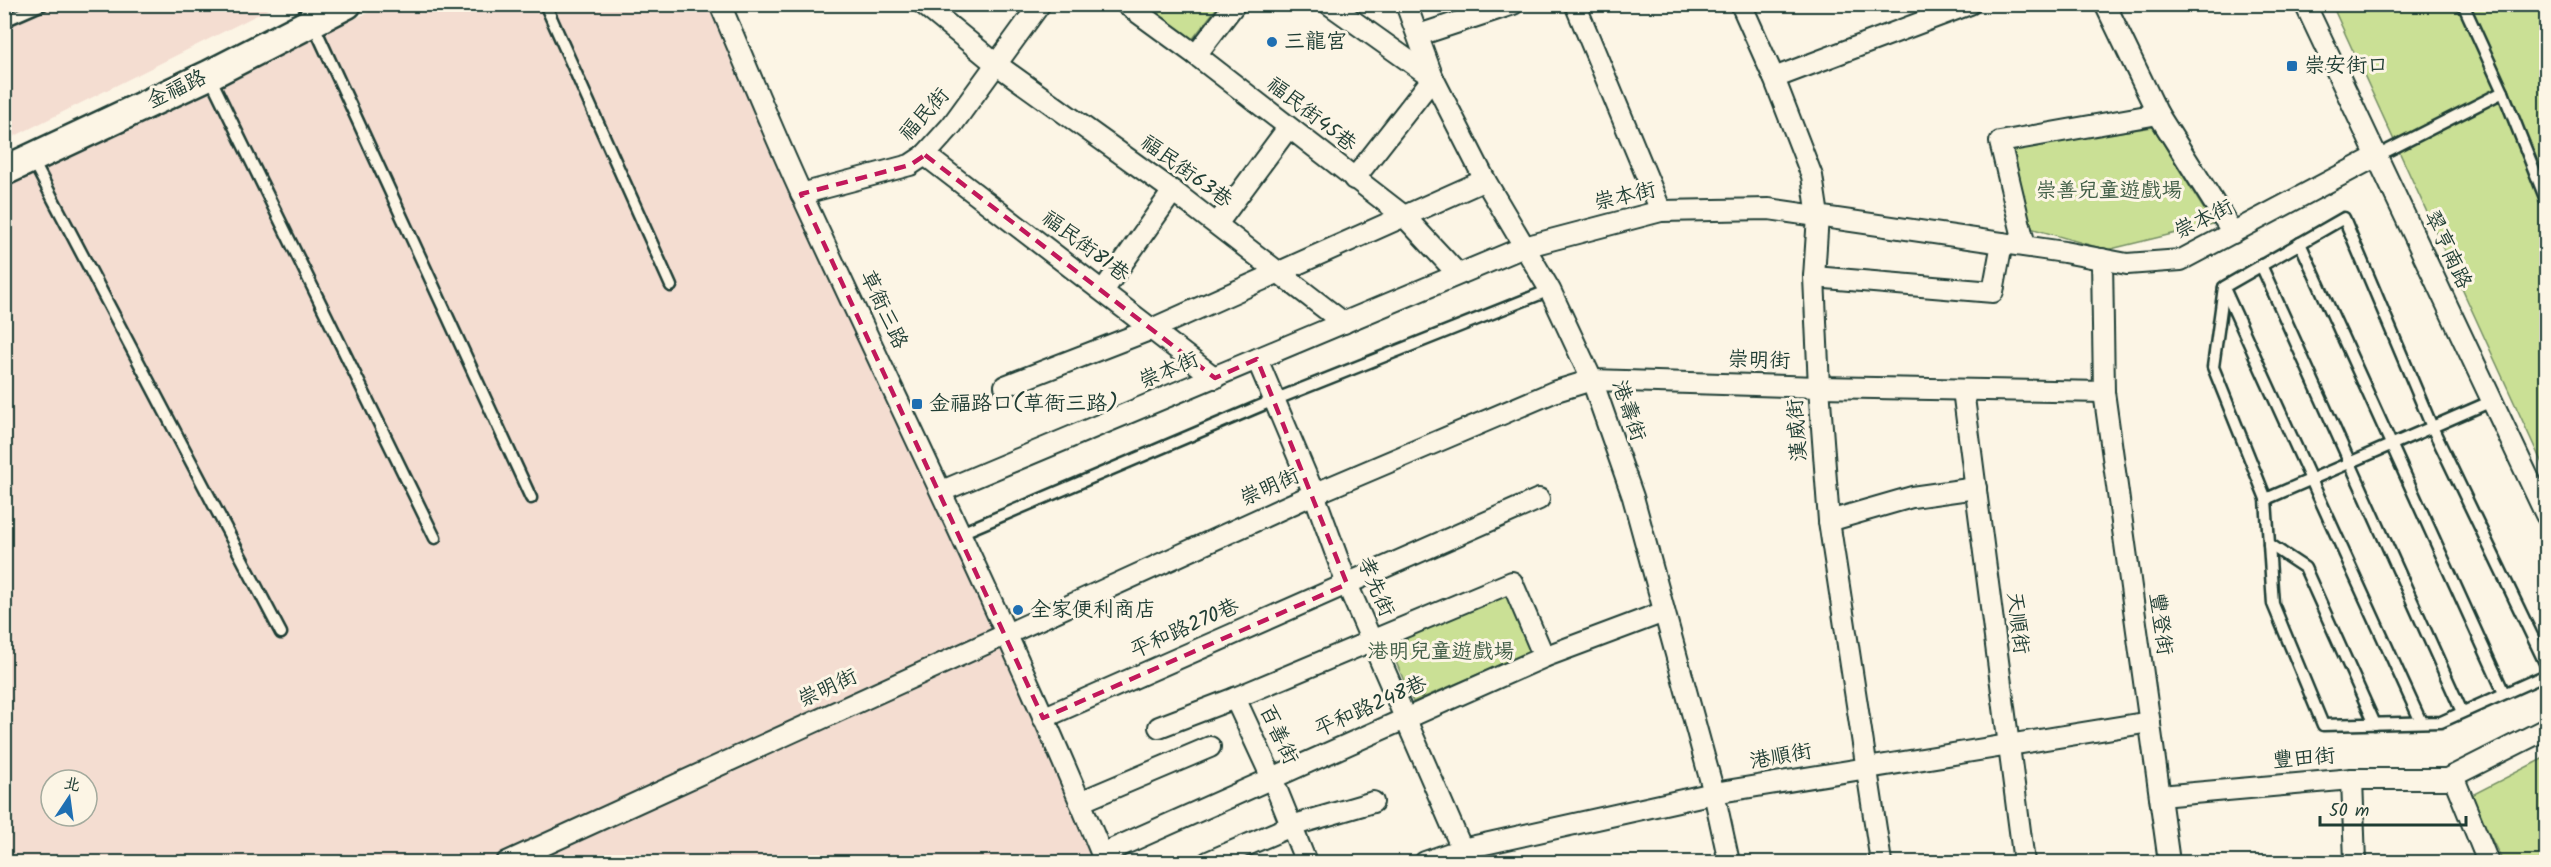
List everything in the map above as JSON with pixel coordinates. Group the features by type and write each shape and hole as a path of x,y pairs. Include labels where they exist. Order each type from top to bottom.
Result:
{"street":[{"name":"金福路","path":"4,171 209,75 308,13 347,4"},
{"name":"草衙三路","path":"720,4 801,194 1007,634 1103,858"},
{"name":"福民街63巷","path":"923,4 996,64 1173,191 1344,323"},
{"name":"福民街","path":"801,194 910,165 925,155 951,125 1040,4"},
{"name":"福民街45巷","path":"1126,4 1196,55 1405,217 1457,273"},
{"path":"1196,55 1235,4"},
{"path":"1329,4 1433,78 1354,179"},
{"name":"港壽街","path":"1406,4 1433,78 1485,180 1551,290 1592,380 1633,497 1714,792 1729,862"},
{"path":"1419,35 1513,4"},
{"path":"1575,4 1661,211"},
{"name":"漢威街","path":"1741,4 1774,78 1812,176 1818,216 1814,277 1829,521 1881,862"},
{"path":"1774,78 1970,4"},
{"path":"2105,4 2158,114 2233,233"},
{"name":"翠亨南路","path":"2305,4 2492,401 2545,507"},
{"path":"2025,246 2000,142 2158,114"},
{"path":"1217,224 1288,128"},
{"name":"福民街81巷","path":"925,155 1215,378"},
{"name":"崇本街","path":"942,491 1215,378 1457,273 1524,247 1661,211 1769,209 2025,246 2127,264 2181,260 2377,156"},
{"path":"1005,386 1152,328 1485,180"},
{"path":"1103,291 1173,191"},
{"path":"1814,277 1992,292 2002,243"},
{"name":"豐登街","path":"2102,259 2104,392 2169,862"},
{"name":"孝先街","path":"1257,359 1314,494 1347,584 1464,856"},
{"name":"崇明街","path":"507,862 1314,494 1556,391 1592,380 2104,392"},
{"name":"天順街","path":"1963,390 2024,862"},
{"path":"1829,521 1912,496 1976,488"},
{"name":"平和路270巷","path":"1043,718 1539,499"},
{"name":"百善街","path":"1306,862 1272,778 1235,698 1371,639 1512,582 1544,657"},
{"name":"平和路248巷","path":"1103,858 1405,717 1544,657 1664,612"},
{"path":"1159,728 1235,698"},
{"name":"港順街","path":"1425,862 1464,856 1714,792 2150,722"},
{"name":"豐田街","path":"2160,796 2352,779 2447,779 2547,729"},
{"path":"1080,802 1210,747"},
{"path":"2452,776 2488,862"},
{"path":"2352,779 2355,862"},
{"path":"1208,862 1291,826 1373,802"}],"lane":[{"path":"4,21 43,4"},
{"path":"545,4 671,286"},
{"path":"2463,4 2503,92 2547,200"},
{"path":"308,13 531,498"},
{"path":"209,75 435,538"},
{"path":"2377,156 2503,92"},
{"path":"31,159 281,633"},
{"path":"2224,287 2344,218 2432,427 2547,665"},
{"path":"2300,243 2504,693"},
{"path":"2261,266 2462,712"},
{"path":"2224,287 2421,722"},
{"path":"2224,287 2212,367 2266,499 2273,604 2322,725 2441,722 2547,675"},
{"path":"961,533 1274,400 1551,290"},
{"path":"2266,499 2492,401"},
{"path":"2268,544 2305,568 2375,724"}],"highlighted area":[{"path":"925,155 1215,378 1257,359 1347,584 1043,718 801,194 910,165"}],"shaded area":[{"path":"5,5 277,5 5,141"},
{"path":"385,5 707,5 812,207 1105,862 5,862 4,177"}],"green space":[{"path":"1133,5 1219,5 1188,45"},
{"path":"2332,5 2546,5 2546,472"},
{"name":"崇善兒童遊戲場","path":"2153,127 2213,224 2107,250 2030,228 2011,148"},
{"name":"港明兒童遊戲場","path":"1509,584 1537,649 1413,702 1385,636"},
{"path":"2546,757 2546,862 2503,862 2470,796"}],"place":[{"name":"三龍宮","path":"1272,42"},
{"name":"崇安街口","path":"2292,66"},
{"name":"金福路口(草衙三路)","path":"917,404"},
{"name":"全家便利商店","path":"1018,610"}]}
